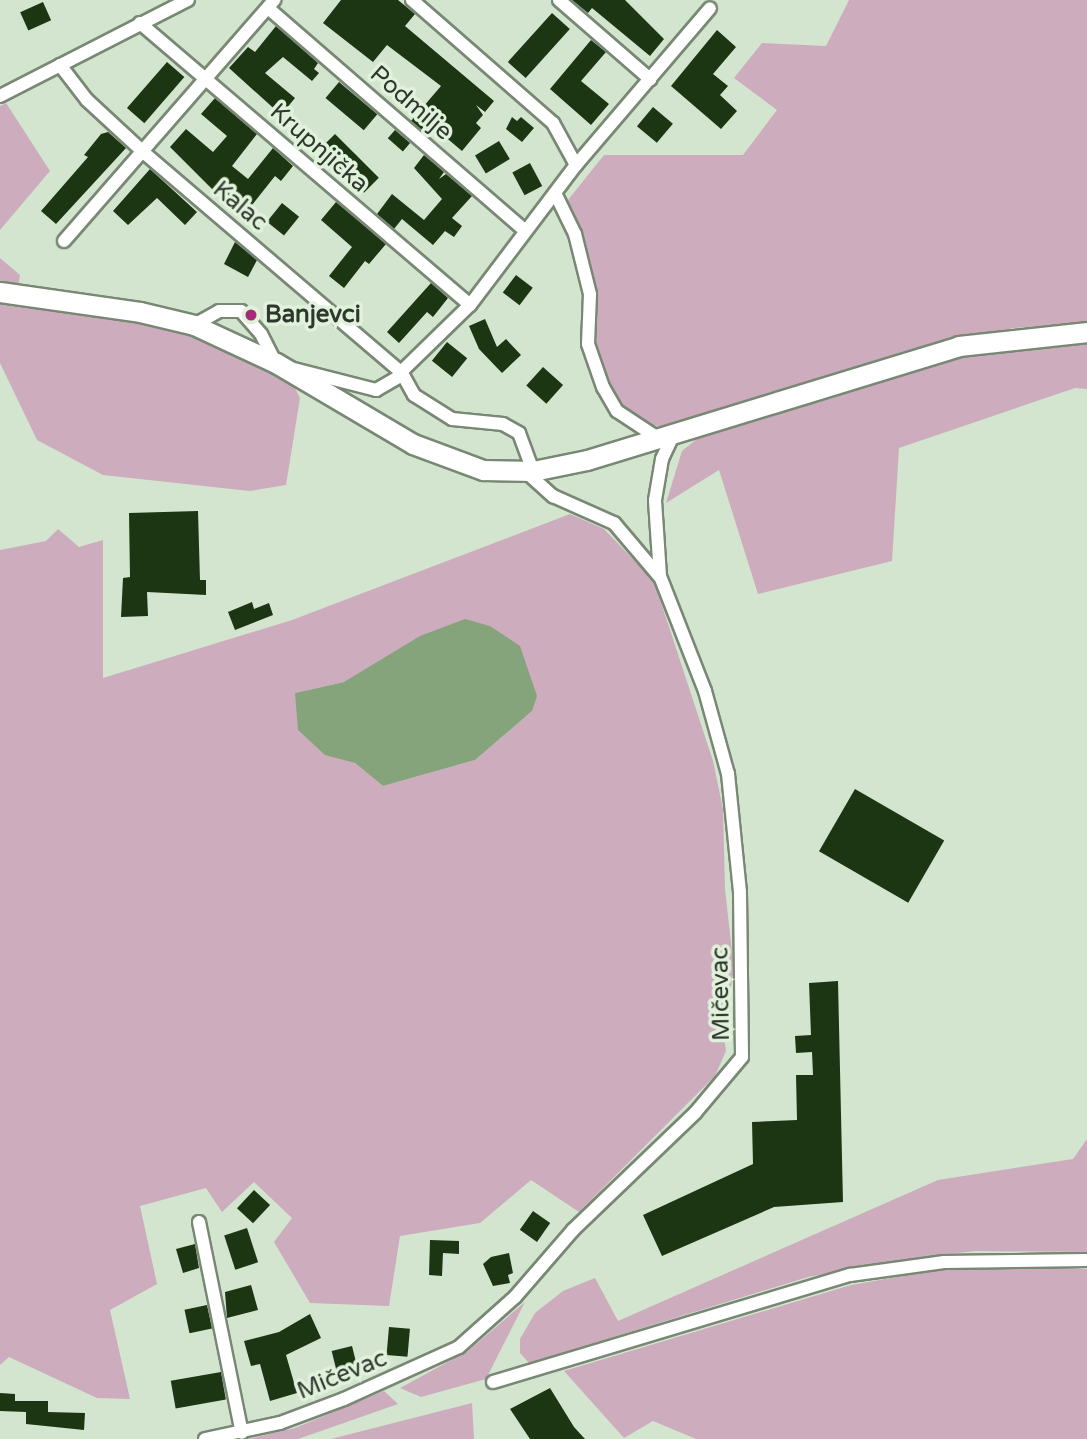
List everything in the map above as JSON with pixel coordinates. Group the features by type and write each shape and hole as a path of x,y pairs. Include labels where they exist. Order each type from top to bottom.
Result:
{"main road":[{"path":"0,292 141,312 194,325 281,366 441,457 482,470 528,471 666,436 959,346 1087,332"}],"street":[{"path":"0,96 188,0"},
{"path":"412,0 553,124 576,165"},
{"path":"559,0 650,79"},
{"path":"64,241 203,76 271,4"},
{"name":"Podmilje","path":"271,4 526,231"},
{"path":"194,325 219,310 241,312 261,334 281,366 306,369 376,390 401,374 470,304 576,165 710,8"},
{"name":"Krupnjička","path":"140,23 470,304"},
{"name":"Kalac","path":"60,65 87,100 401,374 414,395 452,419 503,424 519,433 528,471"},
{"path":"555,193 575,234 590,294 589,344 603,387 617,411 666,436"},
{"name":"Mičevac","path":"205,1439 242,1433 344,1399 459,1347 514,1297 573,1230 695,1114 742,1057 740,892 728,774 705,691 660,576 655,500 666,436"},
{"path":"528,471 553,496 614,523 660,576"},
{"path":"200,1222 242,1433"},
{"path":"493,1382 850,1275 944,1262 1087,1260"}],"shaded area":[{"path":"849,0 1087,0 1087,323 1014,328 953,340 668,428 648,424 615,399 599,356 593,334 596,291 568,200 604,155 743,155 777,110 734,78 762,43 826,46"},
{"path":"6,103 50,171 0,230 0,106"},
{"path":"0,258 20,275 18,288 0,285"},
{"path":"0,301 168,324 262,363 293,384 300,398 286,485 250,491 103,475 37,440 0,363"},
{"path":"1087,343 1087,389 1075,388 899,448 892,561 758,594 719,470 666,503 682,451 703,434 965,355"},
{"path":"570,514 604,529 654,581 713,761 723,809 725,889 734,970 723,1031 726,1051 715,1076 579,1212 531,1180 480,1223 400,1236 389,1306 310,1303 274,1242 292,1218 254,1182 222,1212 206,1188 140,1206 157,1284 110,1310 130,1399 97,1398 9,1357 0,1365 0,550 46,541 58,529 79,547 103,540 103,678 292,620","holes":["344,682 532,711 475,760 383,786 355,763 325,754 295,693"]},
{"path":"465,619 490,626 520,646 537,696 532,711 475,760 383,786 355,763 325,755 298,730 295,693 344,682 420,636"},
{"path":"1087,1139 1087,1252 975,1251 808,1277 529,1363 520,1353 520,1339 535,1313 563,1291 595,1278 618,1321 938,1180 1073,1159"},
{"path":"1019,1267 1087,1269 1087,1439 696,1439 653,1421 624,1438 564,1371 851,1285 937,1270"},
{"path":"525,1302 486,1379 421,1397 400,1388 468,1351"},
{"path":"384,1391 398,1404 298,1439 248,1439 295,1428"},
{"path":"472,1403 474,1439 331,1439"}],"building":[{"path":"341,0 398,0 415,14 405,26 494,101 485,112 476,105 483,115 476,123 481,128 462,151 436,129 429,136 411,121 441,86 387,45 373,62 323,23"},
{"path":"572,0 625,0 664,39 650,56 592,8 588,13"},
{"path":"43,2 51,20 28,30 20,12"},
{"path":"552,13 570,29 526,78 508,62"},
{"path":"276,26 318,63 314,69 319,73 312,81 283,57 265,73 295,98 281,115 229,68 248,47 255,52"},
{"path":"717,30 736,47 713,74 728,86 720,95 737,111 721,129 671,86"},
{"path":"591,40 606,52 581,81 609,104 591,125 550,89"},
{"path":"167,62 184,77 144,123 127,108"},
{"path":"339,82 377,114 364,130 326,98"},
{"path":"215,98 257,134 232,166 248,179 273,148 293,166 281,181 275,176 248,210 220,189 216,193 170,147 186,129 213,152 227,136 201,114"},
{"path":"653,107 673,124 657,143 637,126"},
{"path":"512,117 517,121 521,117 534,128 522,142 506,129"},
{"path":"395,130 410,143 403,151 388,138"},
{"path":"108,132 126,148 56,224 41,211 88,157 84,155 101,134"},
{"path":"335,134 379,178 364,193 320,149"},
{"path":"499,141 510,159 486,173 475,155"},
{"path":"424,155 444,172 439,179 446,174 472,196 452,218 462,226 454,237 445,231 433,245 402,219 394,229 377,214 392,194 424,220 442,199 414,168"},
{"path":"530,163 542,186 525,195 512,172"},
{"path":"150,169 197,212 185,225 157,198 128,225 113,211"},
{"path":"336,202 386,244 369,264 365,261 344,288 329,276 352,247 321,220"},
{"path":"282,203 299,217 284,235 267,222"},
{"path":"235,242 257,260 248,277 224,264"},
{"path":"516,275 533,288 520,305 503,293"},
{"path":"431,283 448,298 433,317 427,312 399,343 387,332"},
{"path":"485,319 497,347 506,339 521,355 502,373 479,349 469,326"},
{"path":"447,342 467,358 452,377 432,361"},
{"path":"543,367 563,385 546,404 526,386"},
{"path":"198,511 200,580 206,580 206,595 147,592 148,616 121,617 123,578 130,577 129,513"},
{"path":"252,602 254,609 269,603 273,615 235,630 228,612"},
{"path":"855,789 944,840 908,903 819,851"},
{"path":"838,981 843,1202 774,1207 662,1256 643,1215 753,1164 752,1122 797,1120 796,1075 813,1075 812,1052 796,1053 795,1036 811,1035 809,983"},
{"path":"254,1190 270,1205 253,1223 237,1208"},
{"path":"533,1211 550,1223 537,1242 520,1230"},
{"path":"247,1228 258,1262 235,1270 224,1235"},
{"path":"430,1240 459,1241 459,1254 443,1253 442,1276 429,1275"},
{"path":"195,1244 199,1268 183,1273 176,1249"},
{"path":"509,1253 513,1273 508,1275 510,1283 493,1286 483,1264 491,1257"},
{"path":"251,1285 258,1310 227,1318 225,1292"},
{"path":"207,1305 212,1328 189,1333 185,1310"},
{"path":"310,1314 321,1338 286,1355 297,1393 270,1401 260,1364 251,1366 244,1341 279,1332"},
{"path":"389,1327 410,1329 407,1357 387,1355"},
{"path":"352,1346 358,1370 338,1375 332,1351"},
{"path":"221,1372 226,1400 176,1408 171,1381"},
{"path":"550,1388 574,1427 585,1439 530,1439 510,1409"},
{"path":"0,1393 15,1394 15,1401 48,1401 48,1412 85,1413 84,1430 26,1424 26,1412 0,1411"}],"place":[{"name":"Banjevci","path":"251,315"}]}
